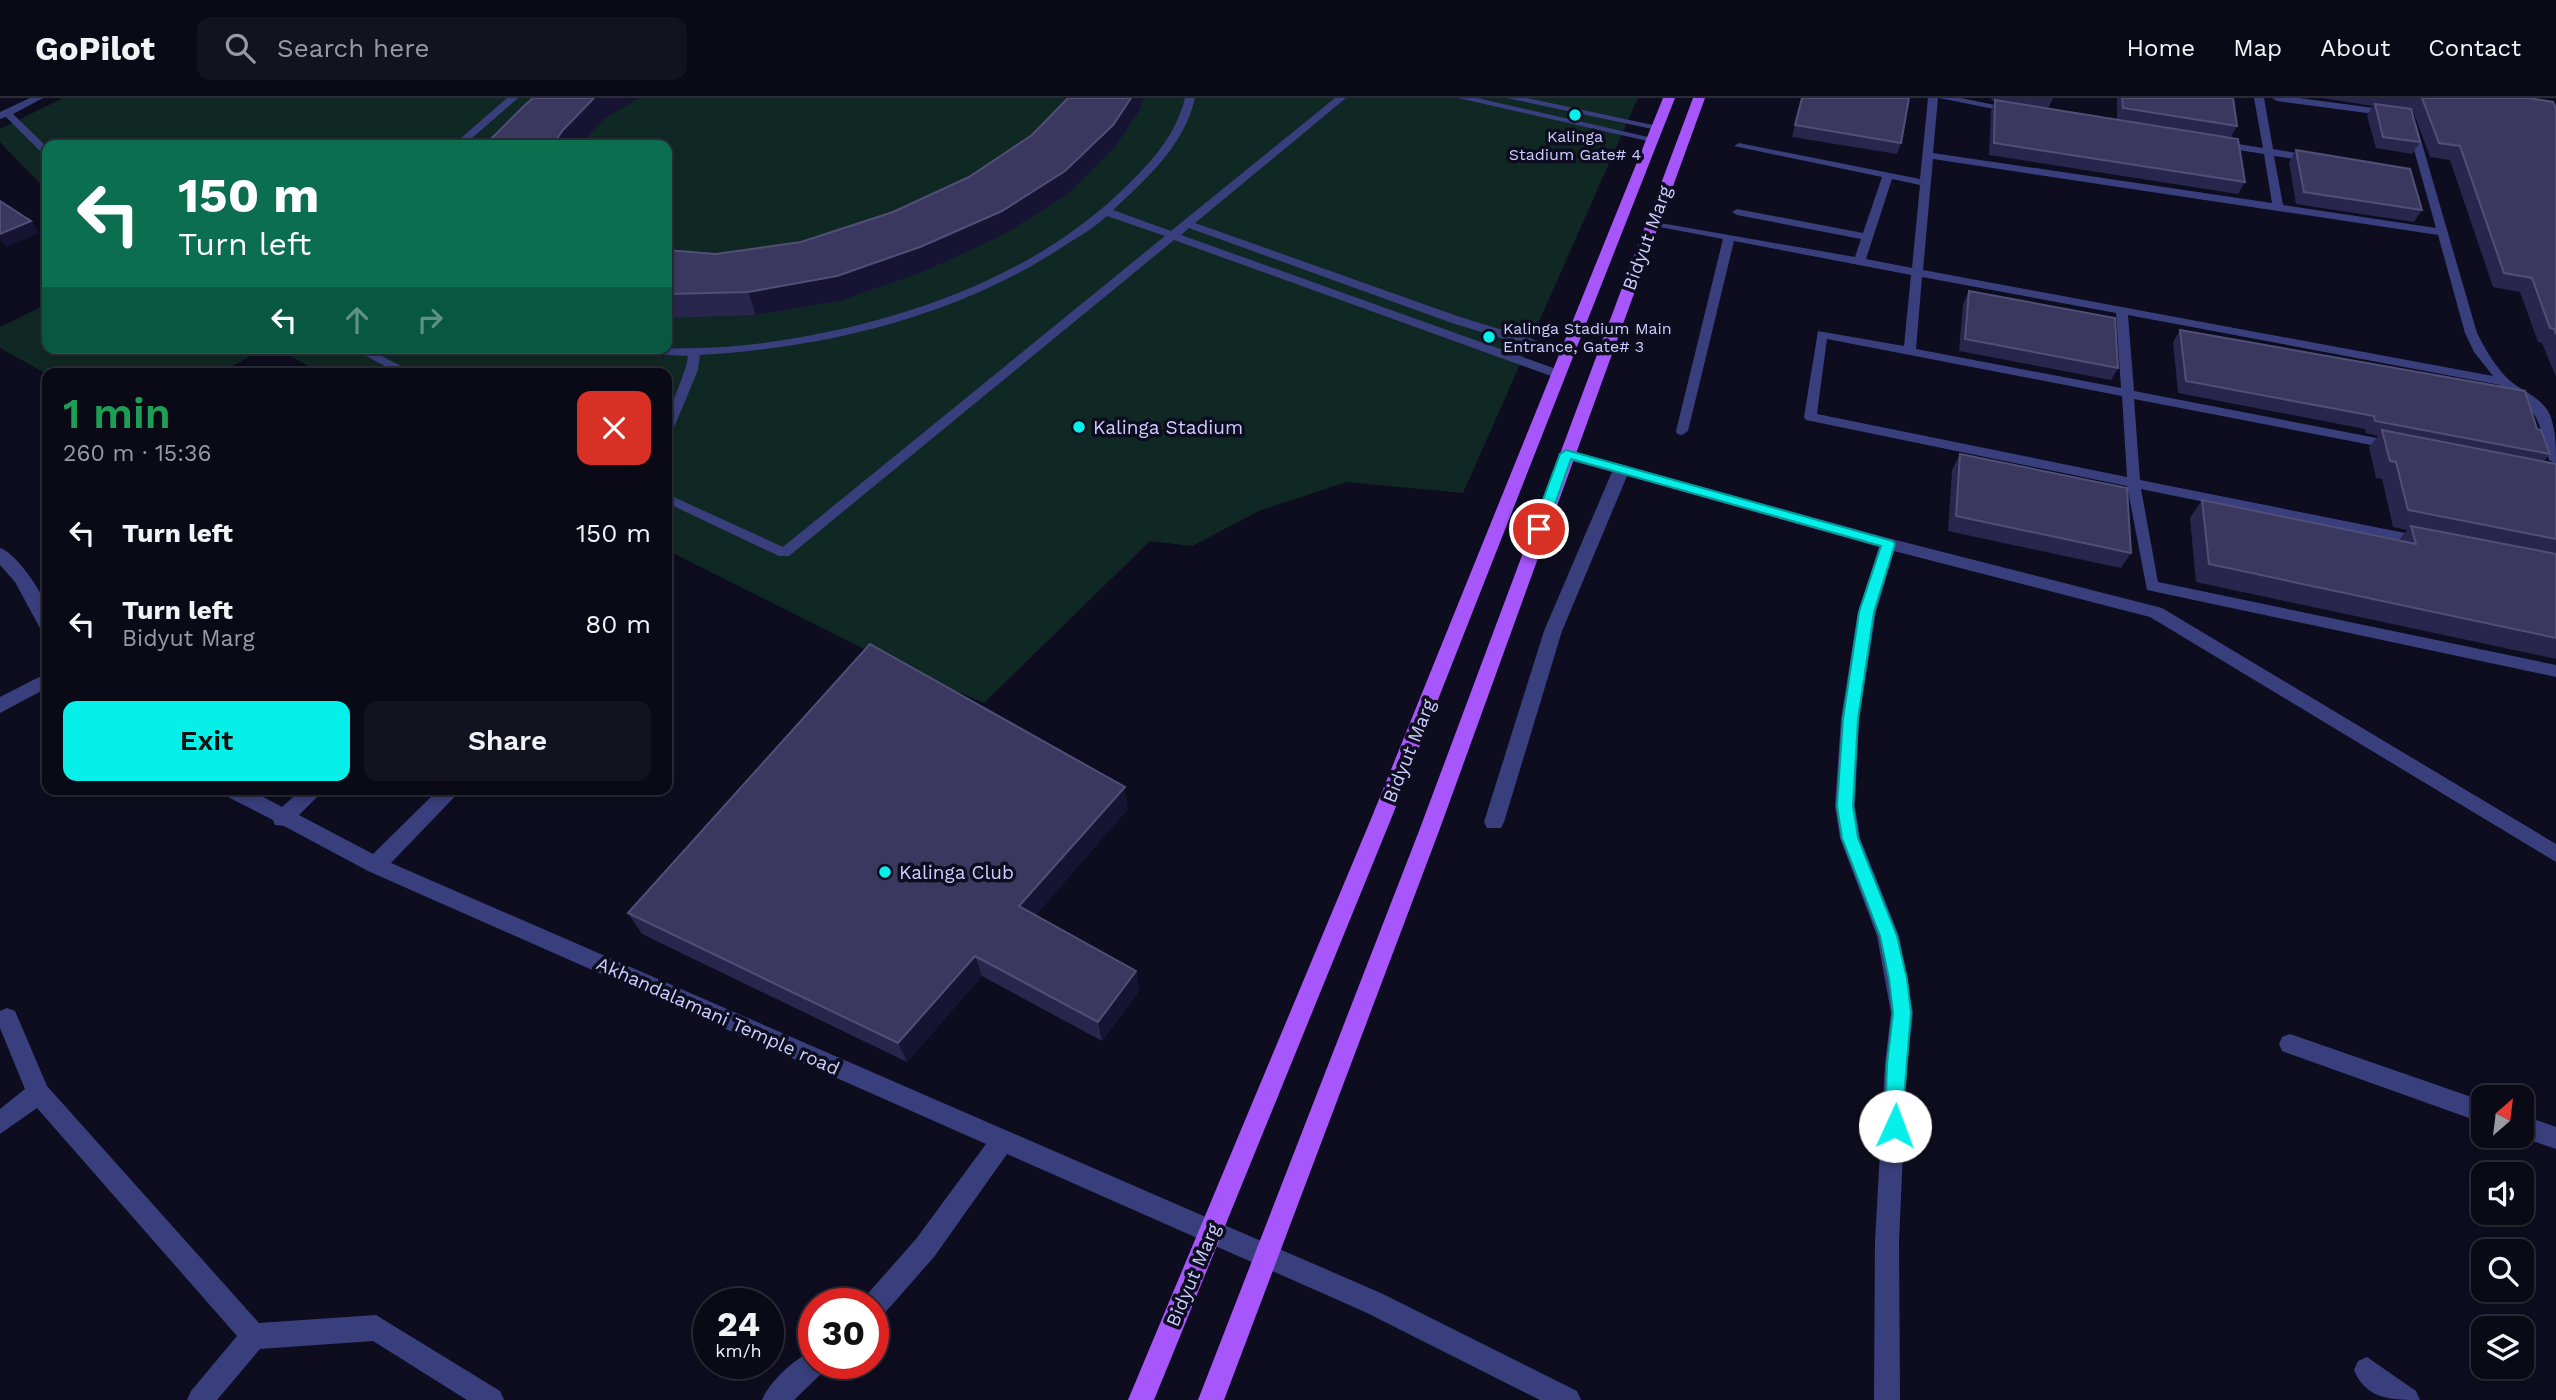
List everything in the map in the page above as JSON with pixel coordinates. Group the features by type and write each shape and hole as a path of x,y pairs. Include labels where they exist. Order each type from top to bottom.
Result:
{"main road":[{"name":"Bidyut Marg","path":"1141,1400 1381,820 1669,98"},
{"name":"Bidyut Marg","path":"1211,1400 1429,831 1699,98"}],"street":[{"path":"1566,454 1888,544 2156,612 2556,854"},
{"path":"1494,822 1553,631 1622,468"},
{"path":"1887,1400 1887,1241 1896,1064 1902,1013 1888,936 1850,838 1845,806 1850,719 1867,612 1888,544"},
{"path":"0,554 22,578 42,616"},
{"path":"0,706 42,683"},
{"name":"Akhandalamani Temple road","path":"241,795 282,819 375,865 1374,1303 1567,1400"},
{"path":"282,819 308,795"},
{"path":"375,865 446,795"},
{"path":"7,1017 38,1093 254,1336"},
{"path":"2290,1044 2471,1108"},
{"path":"0,1123 38,1093"},
{"path":"2534,1130 2556,1138"},
{"path":"889,1291 940,1230 1002,1140"},
{"path":"200,1400 254,1336 376,1328 491,1400"},
{"path":"2367,1370 2407,1400"},
{"path":"775,1400 798,1378"}],"lane":[{"path":"38,98 4,115 42,148"},
{"path":"463,140 513,98"},
{"path":"672,352 694,353 818,338 918,311 999,279 1107,212 1167,149 1190,98"},
{"path":"672,500 784,553 1341,98"},
{"path":"1463,98 1655,133"},
{"path":"1512,98 1655,133"},
{"path":"1910,350 1933,98"},
{"path":"1944,98 2026,112"},
{"path":"2259,98 2278,206"},
{"path":"2277,98 2396,114"},
{"path":"2409,116 2471,334 2480,352 2504,382 2529,398 2543,414 2556,460"},
{"path":"2202,141 2323,160"},
{"path":"1739,146 1926,183"},
{"path":"1929,155 2442,232"},
{"path":"1859,263 1888,174"},
{"path":"2415,174 2428,176"},
{"path":"1107,212 1366,308 1558,374"},
{"path":"1737,212 1868,237"},
{"path":"1653,223 2122,313 2504,382"},
{"path":"1189,224 1456,320 1567,354"},
{"path":"1682,431 1729,238"},
{"path":"2122,313 2134,485 2152,586 2556,671"},
{"path":"2409,448 1822,334 1811,417 2433,544"},
{"path":"672,418 692,370 694,353"},
{"path":"369,354 398,368"}],"green space":[{"name":"Kalinga Stadium","path":"63,98 1638,98 1463,493 1347,482 1261,510 1192,546 1150,541 984,703 898,666 672,553 672,368 312,368 287,354 672,354 672,140 42,140 42,186 0,142 0,129"},
{"path":"42,306 42,354 252,355 230,368 42,368 42,371 0,348 0,327"}],"building":[{"path":"533,98 594,98 556,140 490,140"},
{"path":"1068,98 1131,98 1113,125 1065,171 1002,211 920,247 837,276 748,292 672,294 672,250 716,254 801,242 893,212 969,177 1032,135"},
{"path":"1802,98 1909,98 1901,143 1795,125"},
{"path":"2122,98 2233,98 2237,126 2123,108"},
{"path":"2422,98 2529,98 2553,102 2556,108 2556,334 2554,329 2550,328 2532,278 2504,273 2460,146 2439,143"},
{"path":"1995,100 2238,139 2245,182 1994,143"},
{"path":"2375,104 2411,109 2420,142 2383,137"},
{"path":"2296,150 2410,169 2422,210 2304,192"},
{"path":"0,201 31,221 0,234"},
{"path":"1969,291 2115,318 2118,368 1965,339"},
{"path":"2180,330 2525,391 2537,429 2541,430 2550,454 2375,421 2374,416 2186,381"},
{"path":"2382,430 2556,464 2556,539 2408,510 2396,462 2390,461"},
{"path":"1960,454 2127,488 2131,553 1956,516"},
{"path":"2202,500 2416,544 2411,526 2556,554 2556,638 2209,564"},
{"name":"Kalinga Club","path":"870,644 1125,787 1019,906 1136,971 1098,1022 975,956 898,1043 628,913"}],"place":[{"name":"Kalinga Stadium Gate# 4","path":"1575,115"},
{"name":"Kalinga Stadium Main Entrance, Gate# 3","path":"1489,337"},
{"name":"Kalinga Stadium","path":"1079,427"},
{"name":"Kalinga Club","path":"885,872"}],"route":[{"path":"1539,529 1566,454 1888,544 1867,612 1850,719 1845,806 1850,838 1888,936 1898,979 1902,1013 1896,1064 1895,1126"}]}
